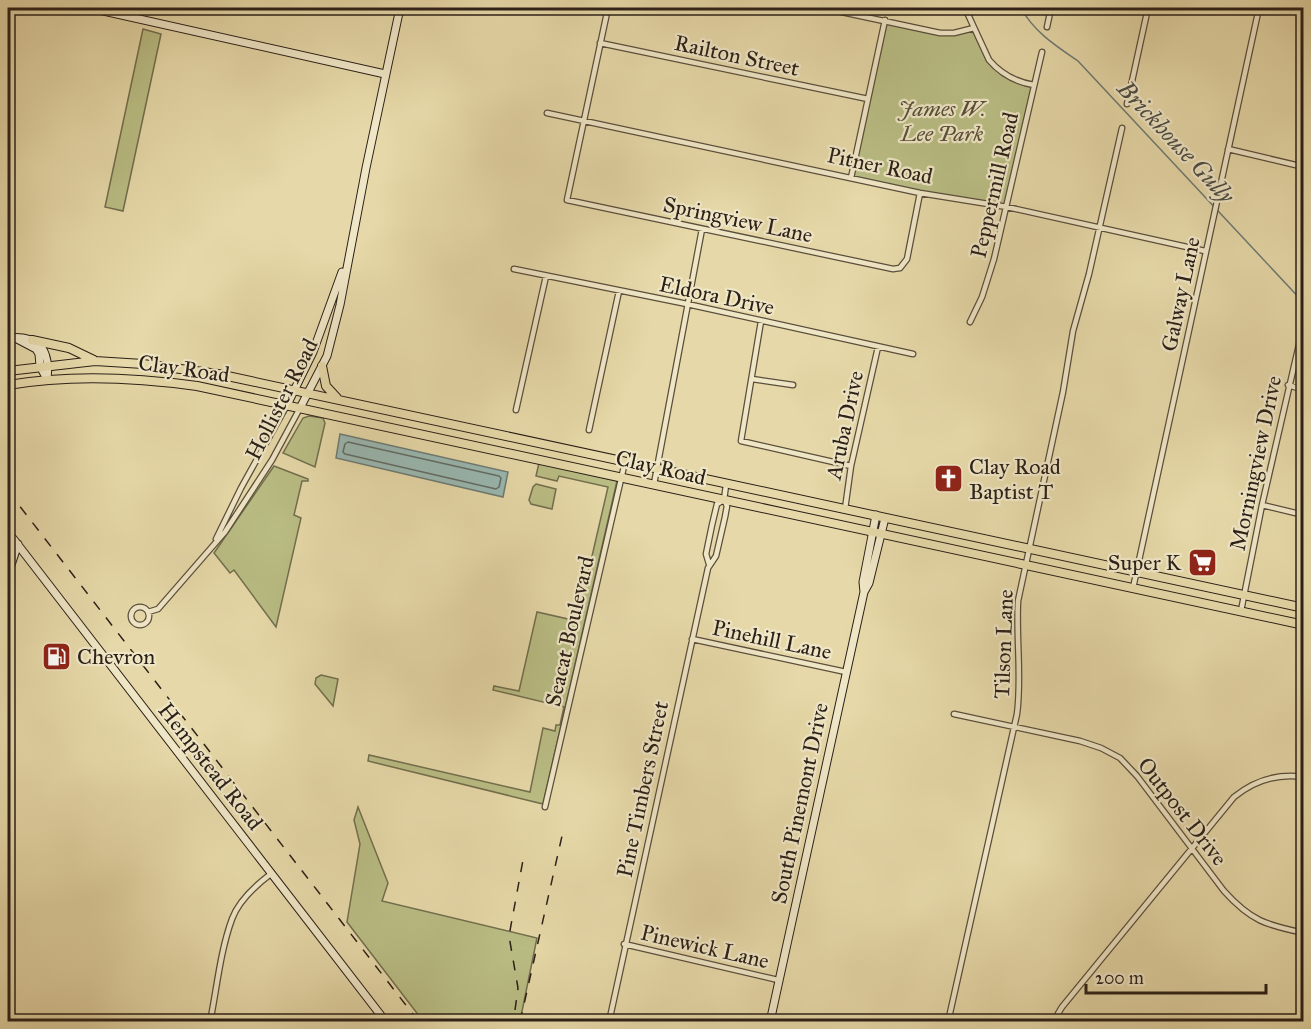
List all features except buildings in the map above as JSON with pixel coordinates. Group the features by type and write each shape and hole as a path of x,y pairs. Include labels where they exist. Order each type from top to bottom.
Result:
{"main road":[{"path":"32,340 69,348 95,361"},
{"name":"Clay Road","path":"8,371 95,361 143,364 218,374 1304,608"},
{"path":"143,364 144,378"},
{"path":"322,366 329,392 341,401"},
{"name":"Clay Road","path":"8,385 47,379 100,377 144,378 196,386 622,476 1304,625"},
{"path":"405,430 407,416"},
{"path":"531,457 534,442"}],"street":[{"path":"90,8 385,74"},
{"name":"Hollister Road","path":"148,612 158,609 225,532 256,486 327,356 400,8"},
{"path":"584,121 608,8"},
{"path":"823,8 939,33 954,33 974,28"},
{"path":"965,8 994,67 1006,76 1034,85"},
{"path":"1047,27 1051,8"},
{"path":"1127,104 1148,8"},
{"name":"Galway Lane","path":"1133,589 1259,8"},
{"path":"851,178 885,20"},
{"name":"Railton Street","path":"600,43 868,99"},
{"name":"Peppermill Road","path":"970,322 985,288 1007,207 1042,52"},
{"name":"Pitner Road","path":"547,113 920,193 1007,207 1205,251"},
{"name":"Springview Lane","path":"584,121 567,200 702,229 893,269 902,267 907,259 920,193"},
{"name":"Tilson Lane","path":"948,1022 1014,727 1019,695 1016,636 1018,601 1063,392 1073,331 1100,228 1122,128"},
{"path":"1228,149 1304,167"},
{"path":"654,484 702,229"},
{"name":"Hollister Road","path":"213,544 245,480 295,391 313,352 348,256"},
{"name":"Eldora Drive","path":"514,269 687,304 913,354"},
{"path":"516,411 546,276"},
{"path":"589,430 619,291"},
{"path":"761,321 741,441 851,466"},
{"name":"Morningview Drive","path":"1241,611 1288,385 1304,323"},
{"path":"321,326 333,330"},
{"path":"8,336 36,349 45,366"},
{"path":"17,339 32,340 45,352 47,379"},
{"name":"Aruba Drive","path":"845,509 851,466 878,347"},
{"path":"752,379 793,385"},
{"path":"1288,385 1304,390"},
{"name":"Seacat Boulevard","path":"545,807 625,462"},
{"path":"245,480 256,486"},
{"name":"Pine Timbers Street","path":"609,1022 624,944 709,564 716,556 727,506 724,500 726,485"},
{"name":"Pine Timbers Street","path":"709,564 706,554 712,525 717,504 724,500"},
{"path":"1262,505 1304,515"},
{"name":"South Pinemont Drive","path":"864,592 863,582 876,515"},
{"name":"South Pinemont Drive","path":"770,1022 864,592 869,583 885,518"},
{"name":"Hempstead Road","path":"8,532 387,1022"},
{"path":"8,574 18,544"},
{"name":"Pinehill Lane","path":"692,639 846,672"},
{"name":"Outpost Drive","path":"954,714 1080,741 1120,758 1137,776 1240,909 1265,924 1304,933"},
{"path":"1053,1022 1062,1007 1234,797 1250,784 1281,775 1304,777"},
{"path":"210,1022 232,918 243,900 272,873"},
{"name":"Pinewick Lane","path":"624,944 778,980"}],"green space":[{"name":"James W. Lee Park","path":"885,20 939,31 974,28 985,52 995,66 1034,85 1007,207 851,178"},
{"path":"143,29 161,34 123,211 105,207"},
{"path":"309,416 323,418 325,423 315,467 283,453 303,418"},
{"path":"539,463 617,481 543,804 368,761 369,755 530,792 543,728 555,731 556,725 560,725 564,707 493,690 494,686 519,691 537,612 577,621 608,487 559,476 557,481 536,476"},
{"path":"274,466 308,479 308,481 302,481 294,515 301,518 276,627 234,570 230,573 214,553"},
{"path":"536,484 556,489 552,509 531,504 529,500"},
{"path":"321,675 338,679 333,706 315,684 316,678"},
{"path":"358,807 388,883 382,901 537,938 520,1021 423,1021 347,922 360,844 354,820"}],"water":[{"path":"340,434 508,472 503,497 336,458"}],"waterway":[{"name":"Brickhouse Gully","path":"1021,8 1039,31 1078,61 1304,303"}],"railway":[{"path":"8,491 419,1022"},
{"path":"520,1022 562,836"},
{"path":"515,1010 518,988 509,936 523,860"}],"place":[{"name":"Clay Road Baptist T","path":"948,479"},
{"name":"Super K","path":"1202,562"},
{"name":"Chevron","path":"56,656"}]}
